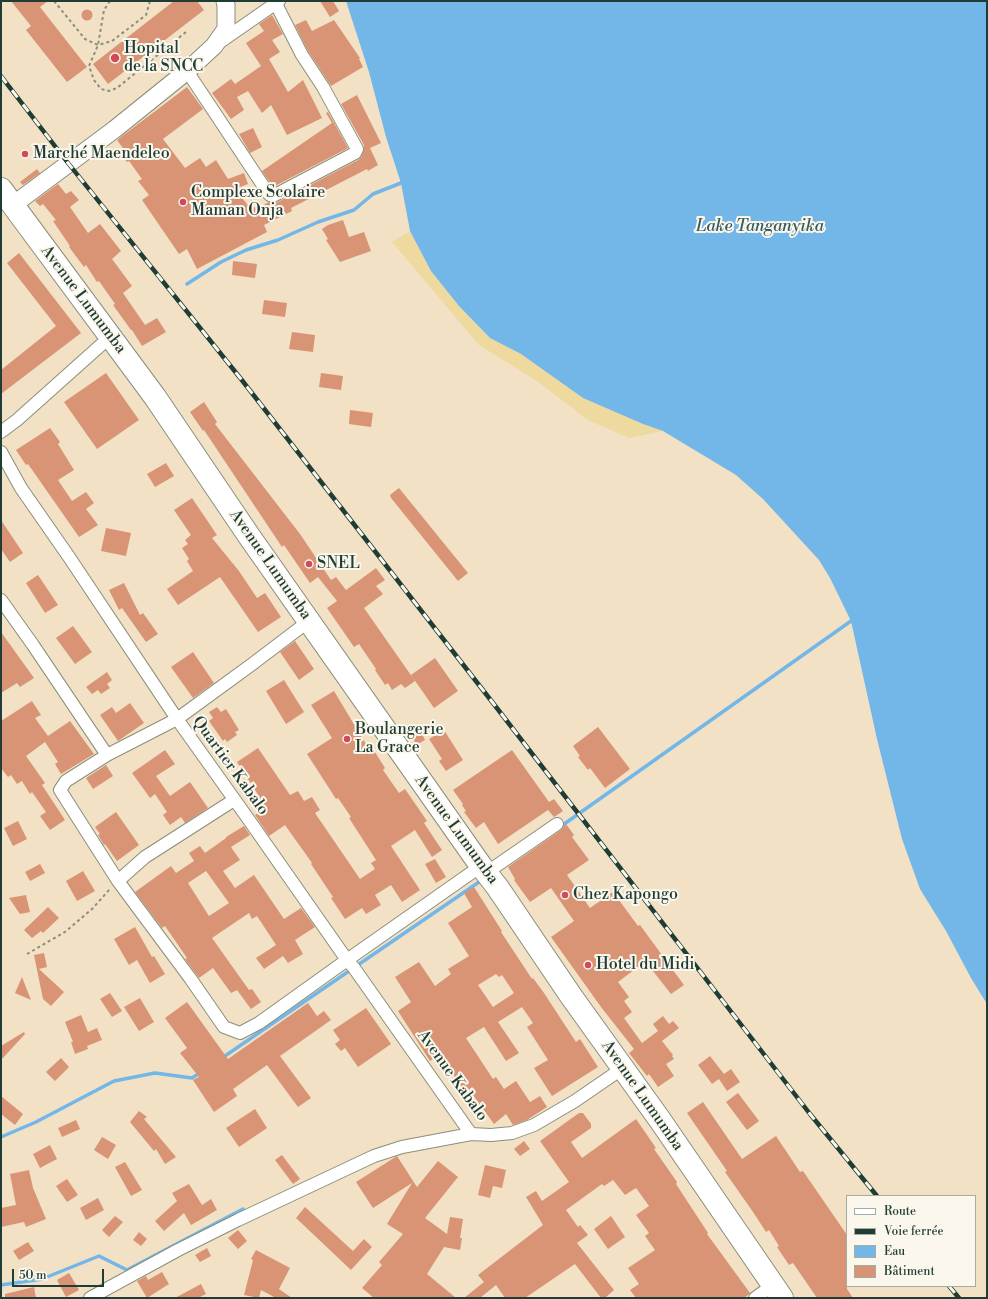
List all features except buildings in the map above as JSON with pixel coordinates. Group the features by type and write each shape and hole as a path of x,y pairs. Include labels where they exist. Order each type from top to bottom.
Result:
{"highway":[{"name":"Avenue Lumumba","path":"7,197 155,397 249,536 484,869 778,1292"}],"street":[{"path":"214,46 226,29 225,1"},
{"path":"7,197 115,129 187,71 214,46 278,2 302,55 323,87 346,129 356,149 355,153 273,196 270,195 187,71"},
{"path":"1,432 111,336"},
{"name":"Quartier Kabalo","path":"1,452 22,488 177,719 347,960"},
{"path":"1,600 107,755"},
{"path":"309,621 177,719 107,755 66,781 60,790 118,881 190,978 224,1027 240,1033 259,1023 347,960 484,869 557,824"},
{"path":"118,881 145,858 234,800"},
{"name":"Avenue Kabalo","path":"347,960 471,1134 491,1135 512,1133 534,1125 575,1101 623,1068"},
{"path":"90,1298 178,1250 238,1220 374,1156 402,1147 471,1134"},
{"path":"755,1298 778,1292"}],"path":[{"path":"54,1 85,39 98,45 112,41 146,15 150,1"},
{"path":"110,1 104,10 98,45 89,66 94,80 101,89 109,91 117,88 186,32"},
{"path":"26,954 65,932 92,909 118,881"}],"sand":[{"path":"410,231 431,271 459,306 490,338 521,354 583,398 663,431 629,438 588,420 537,381 479,345 392,242"}],"water":[{"name":"Lake Tanganyika","path":"346,1 987,1 987,1004 971,978 946,931 920,889 902,839 877,739 851,621 830,578 819,560 763,499 736,475 663,431 583,398 521,354 490,338 459,306 431,271 410,231 401,183 386,137 369,72"}],"waterway":[{"path":"187,284 221,262 246,250 278,240 318,222 354,210 373,194 401,183"},
{"path":"560,827 851,621"},
{"path":"222,1058 482,880"},
{"path":"1,1137 36,1122 114,1081 155,1073 192,1078 200,1073"},
{"path":"1,1285 42,1279 99,1256 127,1270 243,1209"}],"railway":[{"path":"1,76 68,163 241,379 810,1114 876,1195"},
{"path":"950,1287 959,1298"}],"place":[{"name":"Hopital de la SNCC","path":"115,58"},
{"name":"Marché Maendeleo","path":"25,154"},
{"name":"Complexe Scolaire Maman Onja","path":"183,202"},
{"name":"SNEL","path":"309,564"},
{"name":"Boulangerie La Grace","path":"347,739"},
{"name":"Chez Kapongo","path":"565,895"},
{"name":"Hotel du Midi","path":"588,965"}]}
